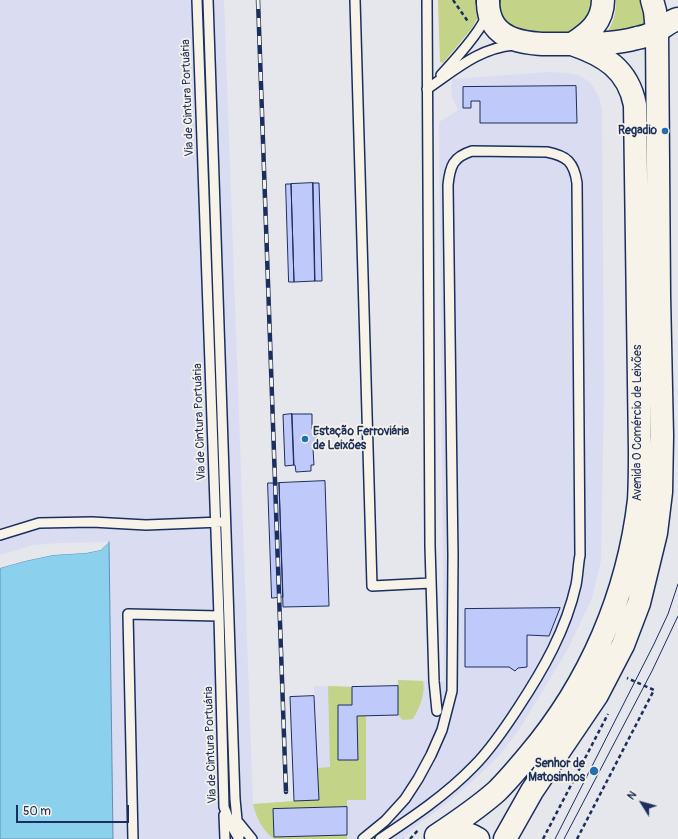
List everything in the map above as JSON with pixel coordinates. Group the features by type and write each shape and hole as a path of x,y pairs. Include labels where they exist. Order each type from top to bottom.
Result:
{"main road":[{"path":"572,44 589,32 597,23 601,15 603,0"},
{"path":"652,0 655,11 672,22"},
{"name":"Avenida O Comércio de Leixões","path":"488,1 490,15 494,22 506,35 518,42 538,44 602,44 628,41 672,22"},
{"name":"Avenida O Comércio de Leixões","path":"505,839 532,791 597,695 623,645 639,603 656,533 661,492 662,436 656,61 660,43 672,22"},
{"name":"Avenida O Comércio de Leixões","path":"434,837 478,807 498,790 542,740 566,705 590,662 612,613 625,574 633,538 639,499 640,452 635,105 630,87 622,73 616,67 593,52 572,44"},
{"path":"434,837 458,831 469,834 478,839"}],"lane":[{"name":"Via de Cintura Portuária","path":"197,0 216,522 224,807 230,823 239,838"},
{"name":"Via de Cintura Portuária","path":"208,0 234,783 239,838"},
{"path":"355,0 372,586 431,583"},
{"path":"427,0 431,583 434,681 437,712"},
{"path":"427,89 452,63 484,22 487,15 488,1"},
{"path":"427,89 473,58 494,48 513,45 538,44"},
{"path":"363,839 385,820 404,799 418,779 442,730 452,691 453,556 448,185 450,170 452,164 458,158 472,151 547,152 568,160 573,166 576,183 580,555 576,583 570,607 558,638 537,679 493,744 475,765 455,784 390,835 380,839"},
{"path":"0,535 39,523 92,522 146,525 226,522"},
{"path":"134,839 128,614 219,616"},
{"path":"224,807 225,839"},
{"path":"237,820 252,839"}],"path":[{"path":"453,0 472,28"},
{"path":"577,839 654,690 627,678 623,685"},
{"path":"543,839 609,712"}],"shaded area":[{"path":"0,0 224,0 253,804 319,800 314,686 397,686 398,680 444,681 439,122 458,110 452,98 451,87 453,79 550,72 566,73 578,75 588,81 599,97 602,110 604,393 601,560 592,598 568,649 520,728 498,757 451,800 415,827 403,839 113,839 109,542 33,545 0,555"}],"green space":[{"path":"438,0 481,0 480,13 472,28 443,63 440,62"},
{"path":"496,0 594,0 588,21 567,35 521,33 502,19"},
{"path":"616,0 643,0 651,28 603,37 613,20"},
{"path":"398,680 423,681 423,696 420,706 413,719 403,720 398,715"},
{"path":"328,686 352,687 352,705 338,705 338,760 358,760 357,716 366,716 366,800 347,800 347,807 273,809 274,837 347,835 347,839 274,839 260,824 253,804 294,801 317,768 330,767"}],"water":[{"path":"109,542 113,839 0,839 0,568 53,555 86,553 101,550"}],"pier":[{"path":"106,542 109,542 101,550 86,553 53,555 0,568 0,566 53,553 86,551 100,548"}],"building":[{"path":"576,86 577,123 480,123 480,101 471,101 471,108 463,108 463,87"},
{"path":"313,183 315,281 294,282 291,184"},
{"path":"313,183 319,183 322,281 315,281"},
{"path":"286,184 291,184 294,282 289,282"},
{"name":"Estação Ferroviária de Leixões","path":"292,414 312,414 312,429 316,429 317,449 313,449 314,465 311,465 311,471 296,472 294,465"},
{"path":"292,414 294,465 285,466 283,415"},
{"path":"325,481 329,606 283,607 279,483"},
{"path":"268,483 279,483 283,597 272,598"},
{"path":"560,608 549,636 527,635 527,667 518,668 515,671 509,667 465,667 465,609"},
{"path":"398,686 398,715 357,716 358,760 338,760 338,705 352,705 352,687"},
{"path":"314,696 319,800 294,801 290,697"},
{"path":"347,807 347,835 274,837 273,809"}],"tram line":[{"path":"555,839 654,644 668,614 678,584"},
{"path":"564,839 652,671 678,616"}],"railway":[{"path":"258,0 286,792"}],"place":[{"name":"Regadio","path":"665,131"},
{"name":"Estação Ferroviária de Leixões","path":"305,439"},
{"name":"Senhor de Matosinhos","path":"594,771"}]}
